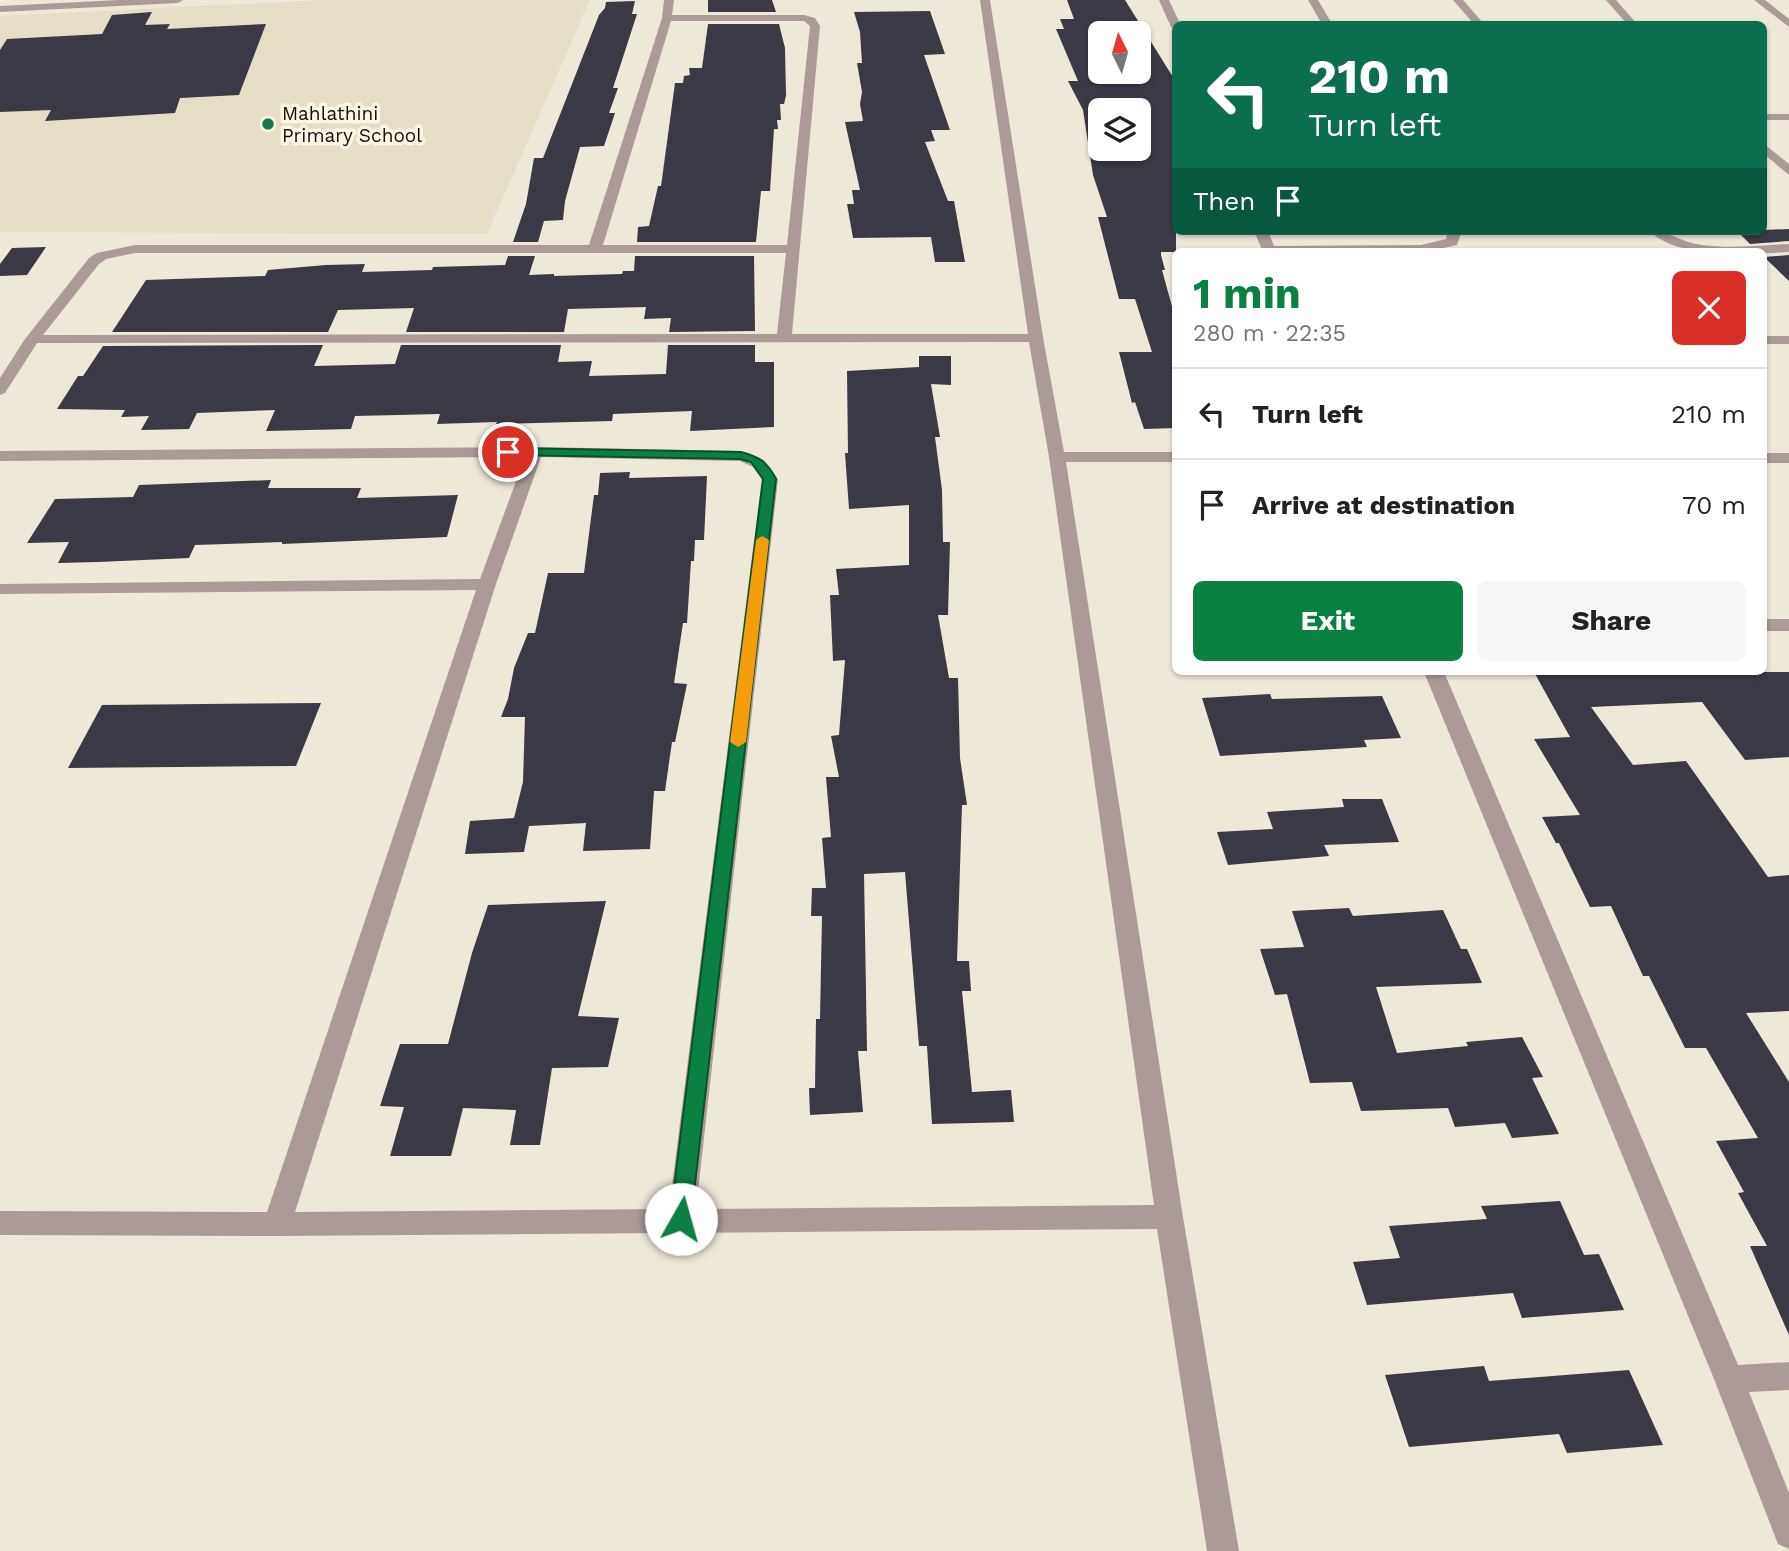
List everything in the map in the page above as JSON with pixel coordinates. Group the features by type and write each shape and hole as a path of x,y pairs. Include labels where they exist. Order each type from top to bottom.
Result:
{"street":[{"path":"0,9 178,0"},
{"path":"596,248 667,18 669,0"},
{"path":"985,0 1011,158 1035,338 1057,457 1169,1217 1223,1551"},
{"path":"1164,0 1173,21"},
{"path":"1313,0 1325,21"},
{"path":"1458,0 1476,21"},
{"path":"1611,0 1629,21"},
{"path":"1759,0 1789,24"},
{"path":"667,18 792,18 814,22 784,339"},
{"path":"1767,117 1789,117"},
{"path":"1767,151 1789,171"},
{"path":"1425,248 1452,242 1454,235"},
{"path":"1662,235 1669,241 1690,247 1789,248"},
{"path":"0,390 32,339 94,261 115,252 135,249 794,249"},
{"path":"32,339 1035,338"},
{"path":"1767,340 1789,340"},
{"path":"277,1224 487,584 535,452"},
{"path":"0,456 535,452 741,456 756,460 763,467 770,479 681,1219"},
{"path":"1057,457 1172,457"},
{"path":"1767,458 1789,458"},
{"path":"0,589 487,584"},
{"path":"1767,625 1789,625"},
{"path":"1435,675 1729,1379 1789,1533"},
{"path":"0,1223 277,1224 1169,1217"},
{"path":"1729,1379 1789,1376"}],"shaded area":[{"name":"Mahlathini Primary School","path":"324,0 590,0 487,234 0,232 0,16"}],"building":[{"path":"708,0 772,0 776,12 708,12"},
{"path":"1067,0 1125,0 1138,21 1088,21 1088,84 1152,84 1152,43 1172,76 1172,235 1176,235 1176,248 1172,248 1172,252 1161,252 1161,255 1165,270 1162,270 1172,306 1172,428 1144,429 1135,402 1132,403 1119,352 1152,352 1135,299 1119,299 1098,217 1107,217 1091,161 1151,161 1151,98 1088,98 1088,142 1083,110 1068,81 1078,81 1056,29 1064,29 1060,19 1074,19"},
{"path":"635,1 632,14 637,14 613,88 618,88 609,113 615,113 604,146 580,147 565,201 563,220 544,221 538,242 513,242 526,204 534,158 543,158 599,15 606,2"},
{"path":"930,11 945,54 924,55 950,130 931,130 935,141 925,142 948,201 954,201 965,262 935,262 931,237 853,238 847,204 854,204 852,190 860,190 845,122 863,121 857,63 862,63 860,32 854,12"},
{"path":"152,12 145,25 170,24 167,29 266,24 239,95 180,98 175,113 45,121 51,110 0,112 0,50 7,39 102,34 112,15"},
{"path":"708,24 779,24 785,48 786,96 784,104 780,104 781,120 777,120 778,129 774,129 770,191 761,191 756,242 637,242 638,227 649,226 658,186 661,186 675,83 683,83 684,76 690,75 689,68 702,68"},
{"path":"1789,229 1789,241 1750,244 1741,235 1767,235 1767,230"},
{"path":"46,247 27,275 0,276 0,264 12,248"},
{"path":"1789,255 1789,281 1767,260 1767,257"},
{"path":"508,256 535,256 529,275 554,276 622,274 623,271 634,271 635,256 754,256 755,331 669,332 671,318 644,319 646,307 568,309 564,332 406,332 414,308 338,310 328,332 112,332 146,280 265,276 268,270 326,265 365,264 362,272 432,270 433,267 505,265"},
{"path":"323,345 314,366 395,364 401,345 561,345 558,362 592,361 589,376 666,374 668,345 755,345 755,362 774,362 774,427 690,431 692,411 613,414 612,421 496,424 497,422 437,424 440,414 355,416 351,429 266,431 275,410 197,413 189,429 141,430 149,416 121,417 125,410 57,409 78,376 83,376 103,346"},
{"path":"919,356 951,356 951,385 931,384 940,437 935,437 942,490 943,542 950,542 948,615 938,615 949,678 958,678 960,758 967,805 962,805 957,961 969,961 971,991 962,991 972,1092 1011,1090 1014,1122 932,1124 927,1046 919,1046 905,872 864,874 867,1051 858,1051 863,1112 810,1115 809,1088 815,1088 816,1019 820,1019 822,916 811,916 812,888 826,888 822,838 831,837 826,777 839,777 831,736 839,735 845,660 833,661 830,595 839,595 836,569 909,565 909,505 849,509 845,453 848,453 847,371 919,367"},
{"path":"630,472 629,478 707,476 704,540 695,540 687,623 683,623 674,683 687,684 675,742 672,742 665,791 654,791 650,849 583,851 586,823 529,826 524,852 465,854 470,821 514,818 523,782 525,717 501,717 508,699 514,668 528,633 535,633 548,573 584,573 594,495 598,495 600,473"},
{"path":"271,480 268,488 361,488 357,498 458,495 447,537 195,545 189,558 58,563 69,542 27,543 55,499 133,497 139,485"},
{"path":"1767,672 1789,672 1789,757 1745,760 1702,702 1591,707 1633,765 1686,761 1768,877 1789,875 1789,1011 1746,1013 1789,1082 1789,1335 1750,1246 1767,1246 1738,1193 1744,1192 1716,1141 1758,1138 1706,1048 1685,1048 1649,976 1643,976 1611,906 1590,907 1559,843 1556,843 1542,817 1580,815 1534,739 1570,737 1536,675 1767,675"},
{"path":"1270,694 1272,699 1382,696 1401,738 1364,740 1367,747 1220,756 1202,698"},
{"path":"321,703 296,766 68,768 102,705"},
{"path":"1342,799 1382,799 1399,842 1324,845 1329,856 1228,865 1217,832 1273,829 1267,812 1344,807"},
{"path":"606,901 578,1016 619,1018 608,1067 552,1068 540,1145 510,1145 516,1110 463,1108 451,1156 390,1156 404,1107 380,1106 400,1044 448,1044 472,953 488,905"},
{"path":"1349,908 1353,916 1443,910 1461,949 1467,949 1482,983 1376,987 1397,1053 1468,1046 1466,1042 1522,1037 1543,1077 1532,1078 1559,1134 1512,1138 1505,1123 1455,1127 1448,1108 1361,1111 1352,1082 1310,1083 1287,994 1275,995 1260,949 1304,947 1292,911"},
{"path":"1560,1201 1584,1255 1599,1254 1624,1310 1522,1318 1513,1293 1367,1305 1353,1262 1400,1258 1389,1226 1487,1219 1481,1206"},
{"path":"1484,1366 1489,1381 1629,1370 1663,1445 1567,1453 1559,1434 1409,1447 1385,1375"}],"slow traffic":[{"path":"738,742 762,540"}],"place":[{"name":"Mahlathini Primary School","path":"268,124"}],"route":[{"path":"508,452 741,456 756,460 770,479 681,1219"}]}
